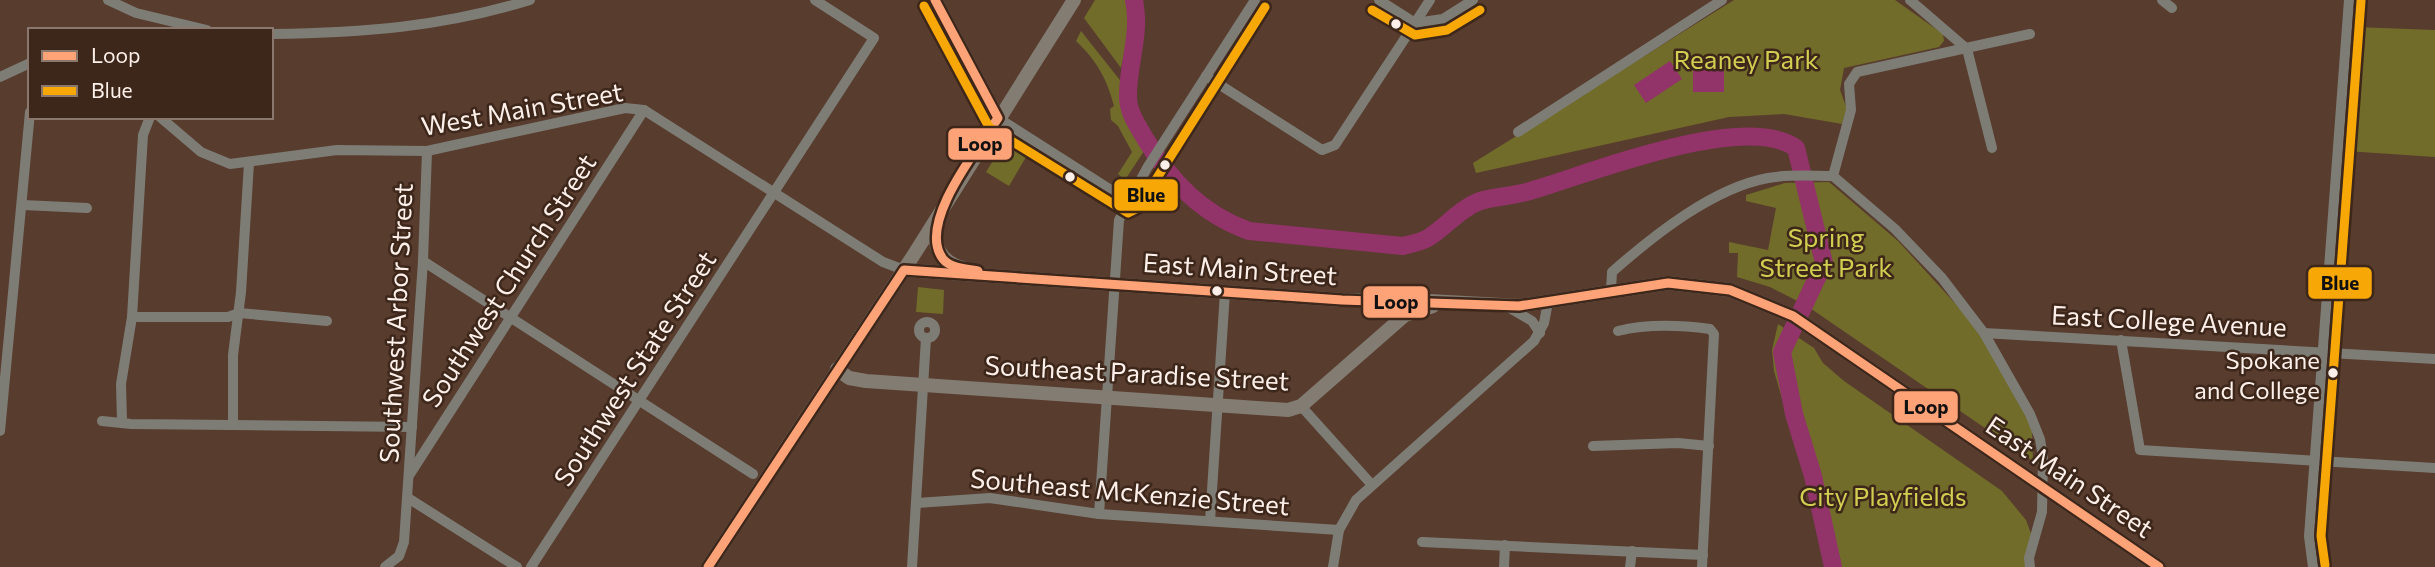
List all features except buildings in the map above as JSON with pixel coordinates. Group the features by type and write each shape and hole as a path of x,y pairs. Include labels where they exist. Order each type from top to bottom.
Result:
{"main road":[{"path":"935,0 998,118"},
{"path":"708,567 904,270 1074,0"},
{"path":"943,205 934,233 942,258 961,268 994,274"},
{"name":"East Main Street","path":"904,270 994,274 1225,292 1506,306 1668,283 1730,290 1774,306 1828,340 2159,567"},
{"path":"1367,299 1393,310 1395,323"},
{"name":"Southeast Paradise Street","path":"837,369 849,378 866,381 1281,410 1301,406 1412,311 1445,304"}],"street":[{"path":"108,0 136,13 199,28"},
{"path":"273,34 406,29 473,17 530,0"},
{"name":"Southwest State Street","path":"531,567 874,38 815,0"},
{"path":"1099,514 1118,225 1147,168 1255,0"},
{"path":"1379,0 1415,23 1443,19 1473,0"},
{"path":"1206,76 1322,150 1335,145 1430,0"},
{"path":"1518,132 1722,0"},
{"path":"1910,0 1967,48 1992,148"},
{"path":"2162,0 2172,8"},
{"path":"2313,567 2309,536 2349,0"},
{"path":"1833,176 1851,110 1849,84 1857,72 2030,34"},
{"path":"0,77 28,64"},
{"name":"West Main Street","path":"162,119 201,152 230,164 337,150 427,151 625,108 644,110 883,262 904,270"},
{"name":"Southwest Church Street","path":"410,474 644,110"},
{"path":"998,118 1128,201"},
{"path":"1,426 29,119"},
{"path":"122,421 121,384 132,317 143,135 149,119"},
{"name":"Southwest Arbor Street","path":"385,567 399,556 404,542 423,261 427,151"},
{"path":"233,425 233,355 239,313 249,163"},
{"path":"1611,290 1612,272 1687,215 1755,181 1794,176 1833,176 1895,229 1942,278 1984,333 2037,429 2043,458 2042,512 2029,558 2030,567"},
{"path":"23,205 88,208"},
{"path":"423,261 753,474"},
{"path":"1210,521 1225,292"},
{"path":"1332,567 1339,530 1356,500 1499,374 1540,333 1548,302"},
{"path":"1506,306 1532,321 1540,333"},
{"path":"132,317 228,317 239,313 327,321"},
{"path":"1618,331 1643,327 1691,327 1710,329 1714,334 1702,567"},
{"name":"East College Avenue","path":"1984,333 2435,359"},
{"path":"912,567 926,338"},
{"path":"2121,340 2140,450 2435,468"},
{"path":"1301,406 1372,485"},
{"path":"102,421 131,424 412,427"},
{"path":"1593,446 1678,443 1709,446"},
{"path":"408,498 517,567"},
{"name":"Southeast McKenzie Street","path":"917,503 990,498 1099,514 1339,530"},
{"path":"1422,542 1703,555"},
{"path":"1504,567 1505,545"},
{"path":"1630,567 1632,551"}],"green space":[{"path":"1095,0 1127,0 1132,18 1121,68 1084,18"},
{"name":"Reaney Park","path":"1734,0 1895,0 1943,34 1944,41 1939,47 1844,68 1840,90 1847,109 1842,124 1784,114 1729,117 1476,173 1473,163"},
{"path":"2355,27 2435,30 2435,157 2346,151"},
{"path":"1081,31 1123,84 1123,108 1146,148 1125,180 1118,174 1132,152 1118,126 1111,120 1110,109 1114,106 1104,79 1090,56 1076,41"},
{"path":"1004,143 1026,157 1009,186 986,172"},
{"name":"Spring Street Park","path":"1829,182 1898,241 1963,312 1986,344 2035,432 2032,433 2033,461 1807,306 1770,287 1737,277 1738,253 1729,253 1729,242 1768,250 1776,208 1746,201 1746,195 1785,183"},
{"path":"918,287 944,290 943,314 916,312"},
{"name":"City Playfields","path":"1778,324 1814,348 1823,363 1844,381 2002,491 2026,520 2033,539 2030,567 1826,567 1802,467 1774,371 1772,350"}],"shaded area":[{"path":"1670,61 1682,79 1646,103 1634,85"},
{"path":"1693,67 1724,67 1724,92 1693,92"}],"waterway":[{"path":"1134,0 1136,25 1128,96 1134,119 1166,170 1189,195 1217,216 1249,231 1403,246 1428,238 1466,208 1480,201 1527,192 1667,149 1741,137 1772,138 1796,148 1824,263 1782,352 1794,414 1813,476 1833,567"}],"transit line":[{"name":"Loop","path":"935,0 998,118 953,186 938,226 937,244 943,259 954,266 978,271"},
{"name":"Blue","path":"2325,565 2321,536 2361,1"},
{"name":"Blue","path":"924,6 989,127 1128,213 1138,208 1265,7"},
{"name":"Blue","path":"1372,10 1415,35 1447,30 1480,10"},
{"name":"Loop","path":"708,567 904,270 1342,300 1519,306 1668,283 1730,290 1793,316 2159,567"}],"place":[{"name":"Spokane and College","path":"2333,373"}]}
